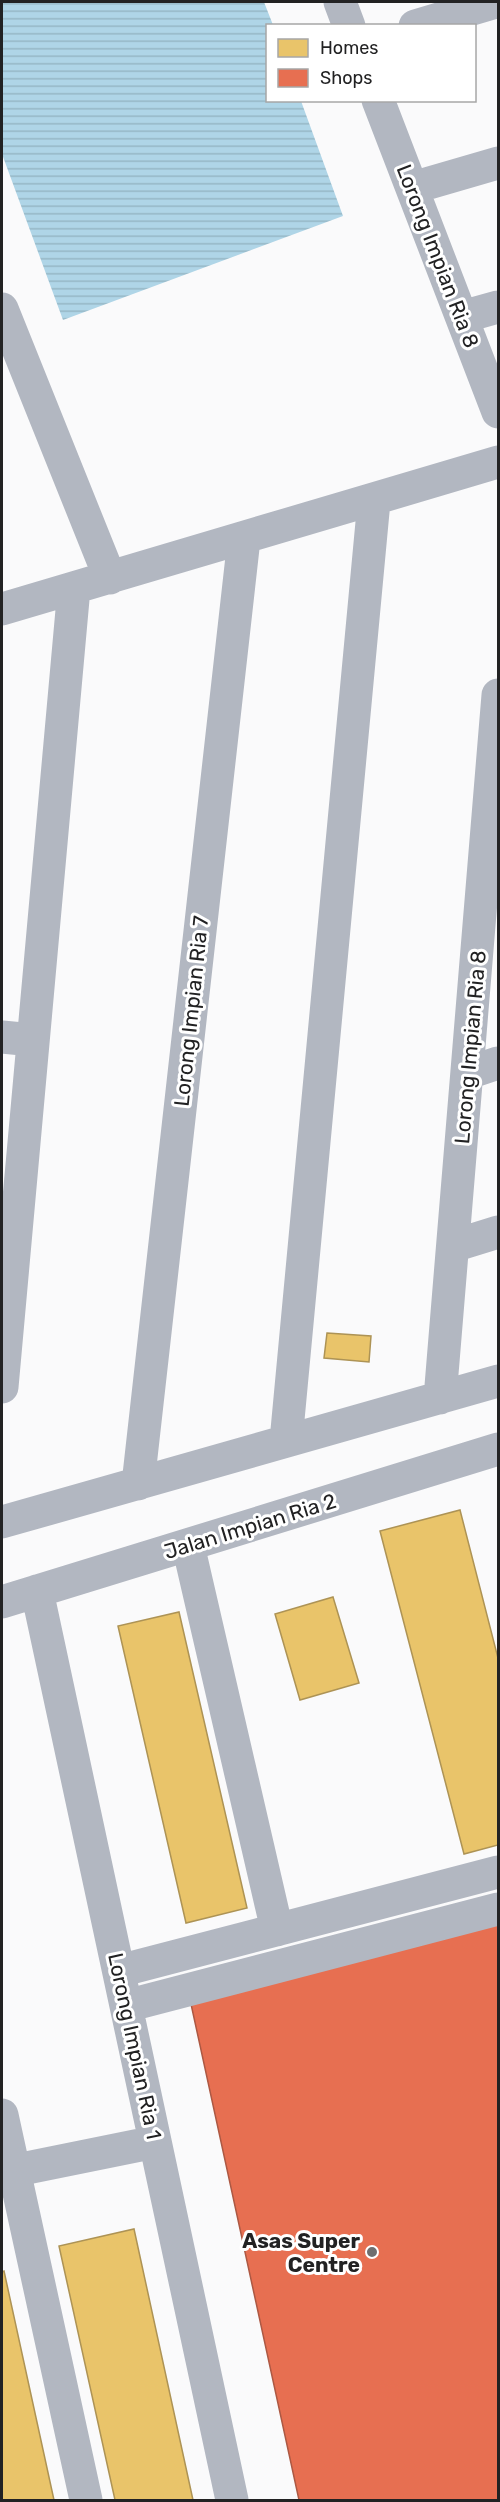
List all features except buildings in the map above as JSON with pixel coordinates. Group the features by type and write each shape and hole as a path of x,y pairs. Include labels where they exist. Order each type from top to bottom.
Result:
{"street":[{"path":"340,2 348,24"},
{"path":"422,24 496,2"},
{"name":"Lorong Impian Ria 8","path":"379,102 498,412"},
{"path":"412,188 498,163"},
{"path":"462,317 498,307"},
{"path":"2,309 110,578"},
{"path":"2,609 375,501 498,462"},
{"path":"286,1441 375,501"},
{"name":"Lorong Impian Ria 7","path":"138,1484 244,538"},
{"path":"2,1387 17,1039 74,588"},
{"name":"Lorong Impian Ria 8","path":"440,1398 468,1073 489,927 498,695"},
{"path":"468,1073 498,1063"},
{"path":"453,1246 498,1232"},
{"path":"2,1522 498,1381"},
{"name":"Jalan Impian Ria 2","path":"2,1602 498,1449"},
{"path":"188,1545 277,1930"},
{"name":"Lorong Impian Ria 1","path":"37,1591 232,2500"},
{"path":"119,1971 498,1872"},
{"path":"126,2006 498,1909"},
{"path":"2,2115 8,2172 86,2500"},
{"path":"8,2172 155,2142"}],"water":[{"path":"2,2 264,2 273,24 266,24 266,102 301,102 343,216 63,320 2,154"}],"place":[{"name":"Asas Super Centre","path":"372,2252"}]}
